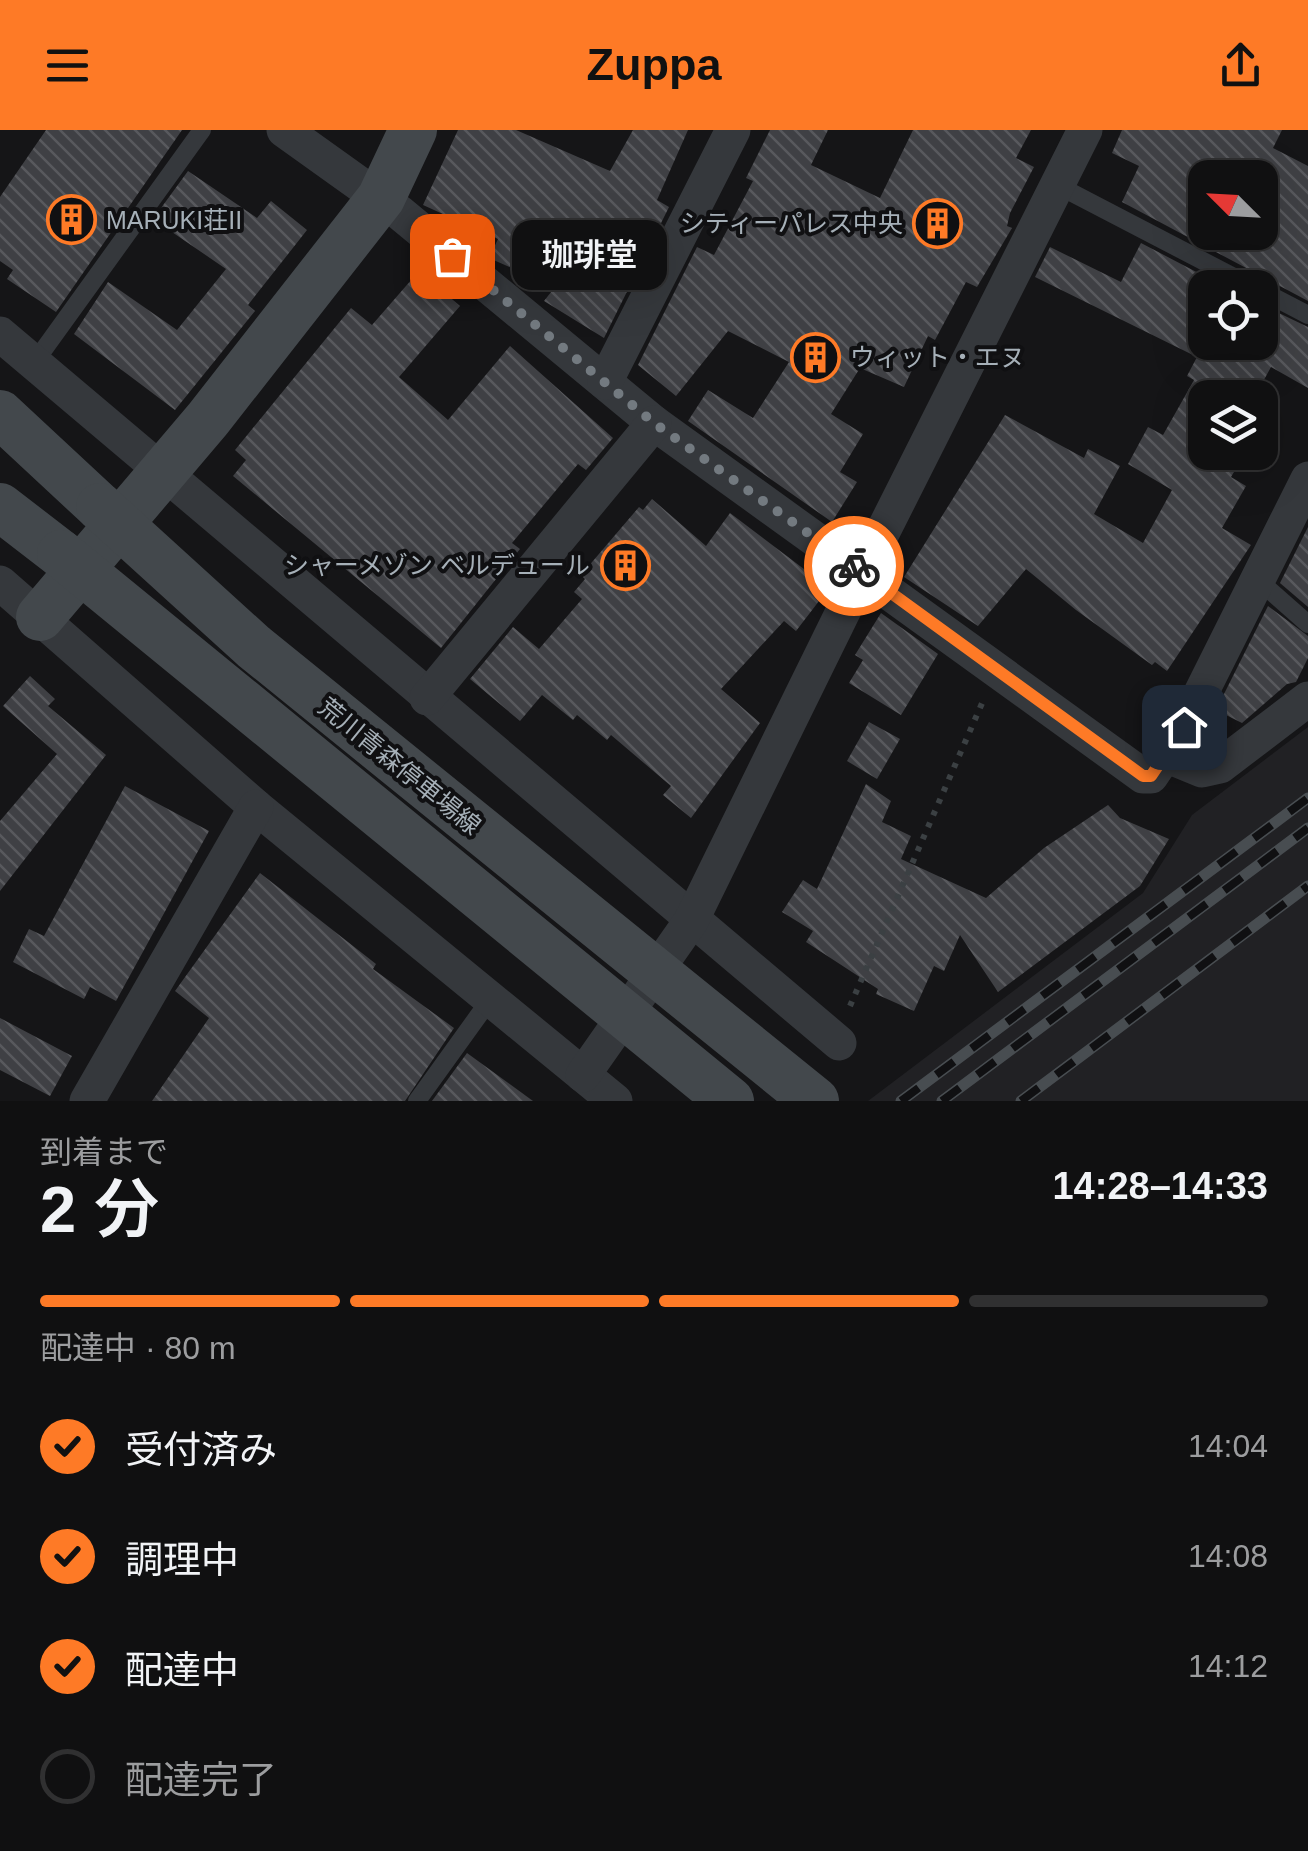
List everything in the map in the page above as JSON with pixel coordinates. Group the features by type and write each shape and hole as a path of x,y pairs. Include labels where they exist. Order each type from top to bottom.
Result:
{"main road":[{"path":"40,616 164,472 381,198 412,130"},
{"name":"荒川青森停車場線","path":"0,414 254,647 814,1101"},
{"name":"荒川青森停車場線","path":"0,507 730,1101"}],"street":[{"path":"284,130 381,198 654,423 1143,776 1151,776 1168,756 1308,480"},
{"path":"605,382 733,130"},
{"path":"583,1075 691,921 1086,130"},
{"path":"0,334 835,1040"},
{"path":"427,698 654,423"},
{"path":"0,583 256,807 614,1101"},
{"path":"1168,756 1202,770 1220,766 1308,698"},
{"path":"87,1101 256,807"}],"lane":[{"path":"34,362 202,130"},
{"path":"1058,185 1221,270"},
{"path":"1278,300 1308,315"},
{"path":"1258,579 1308,624"},
{"path":"417,1101 489,1001"}],"path":[{"path":"835,1040 996,669"}],"shaded area":[{"path":"1308,727 1308,1101 868,1101 1143,893 1192,815"}],"building":[{"path":"46,130 182,130 56,312 7,279 13,270 0,261 0,197"},
{"path":"458,130 516,130 610,171 633,130 688,130 657,200 669,207 604,338 544,301 555,287 489,258 498,239 423,205"},
{"path":"770,130 828,130 811,165 880,198 913,130 1031,130 1016,158 1034,167 1010,213 1007,226 1012,228 977,287 966,282 935,340 928,336 904,387 860,368 831,414 863,434 840,472 857,482 832,522 688,421 708,390 753,418 789,362 728,331 676,396 638,365 697,247 714,255 753,181 746,178"},
{"path":"1122,130 1282,130 1273,148 1308,166 1308,301 1278,285 1278,270 1250,270 1212,250 1278,250 1278,160 1188,160 1188,237 1122,202 1139,166 1112,153"},
{"path":"188,171 257,218 271,201 307,230 248,305 255,311 175,410 74,334 108,282 177,330 226,269 153,219"},
{"path":"1141,243 1193,270 1188,270 1188,353 1035,277 1050,247 1121,282"},
{"path":"419,271 460,306 399,377 448,420 510,346 613,438 586,470 578,464 512,543 520,549 441,648 233,476 246,460 235,450 351,308 372,325"},
{"path":"1278,313 1308,327 1308,388 1271,367 1264,380 1194,380 1187,376 1195,360 1278,360"},
{"path":"1188,391 1188,470 1235,470 1231,477 1246,486 1222,528 1251,545 1167,671 1155,662 1152,665 1026,569 978,626 904,577 1005,415 1084,458 1088,449 1120,466 1094,514 1143,543 1172,490 1128,464 1148,427 1163,435"},
{"path":"652,499 706,546 730,513 829,588 796,631 784,621 721,689 760,723 691,818 663,795 671,786 611,735 607,740 577,715 573,720 542,695 520,721 470,679 513,627 539,649 582,599 574,592 585,579 581,575 639,507 643,510"},
{"path":"1308,527 1308,607 1280,583"},
{"path":"1268,606 1308,636 1308,658 1296,682 1287,684 1242,723 1216,710"},
{"path":"881,613 938,654 901,715 849,683 863,660 855,655"},
{"path":"30,676 55,699 48,706 106,755 0,891 0,821 57,754 3,706"},
{"path":"869,722 900,739 877,779 847,761"},
{"path":"866,784 891,801 882,822 911,836 901,859 986,898 1044,848 1108,805 1120,818 1169,839 1140,886 998,992 960,935 944,971 934,966 914,1011 876,994 878,989 806,942 813,931 782,912 803,880 817,889"},
{"path":"125,786 209,831 116,1001 90,987 84,999 13,962 29,929 44,936"},
{"path":"260,873 376,964 373,969 454,1028 405,1101 152,1101 209,1018 175,991"},
{"path":"0,1018 72,1056 50,1096 0,1070"},
{"path":"467,1053 533,1101 432,1101"}],"railway":[{"path":"901,1101 1308,798"},
{"path":"942,1101 1308,828"},
{"path":"1021,1101 1308,886"}],"way so far":[{"path":"452,256 654,423 854,566"}],"place":[{"name":"MARUKI荘II","path":"71,220"},
{"name":"シティーパレス中央","path":"938,223"},
{"name":"珈琲堂","path":"452,256"},
{"name":"ウィット・エヌ","path":"815,357"},
{"name":"シャーメゾン ベルデュール","path":"625,565"}],"route":[{"path":"854,566 1143,776 1151,776 1168,756 1184,727"}]}
